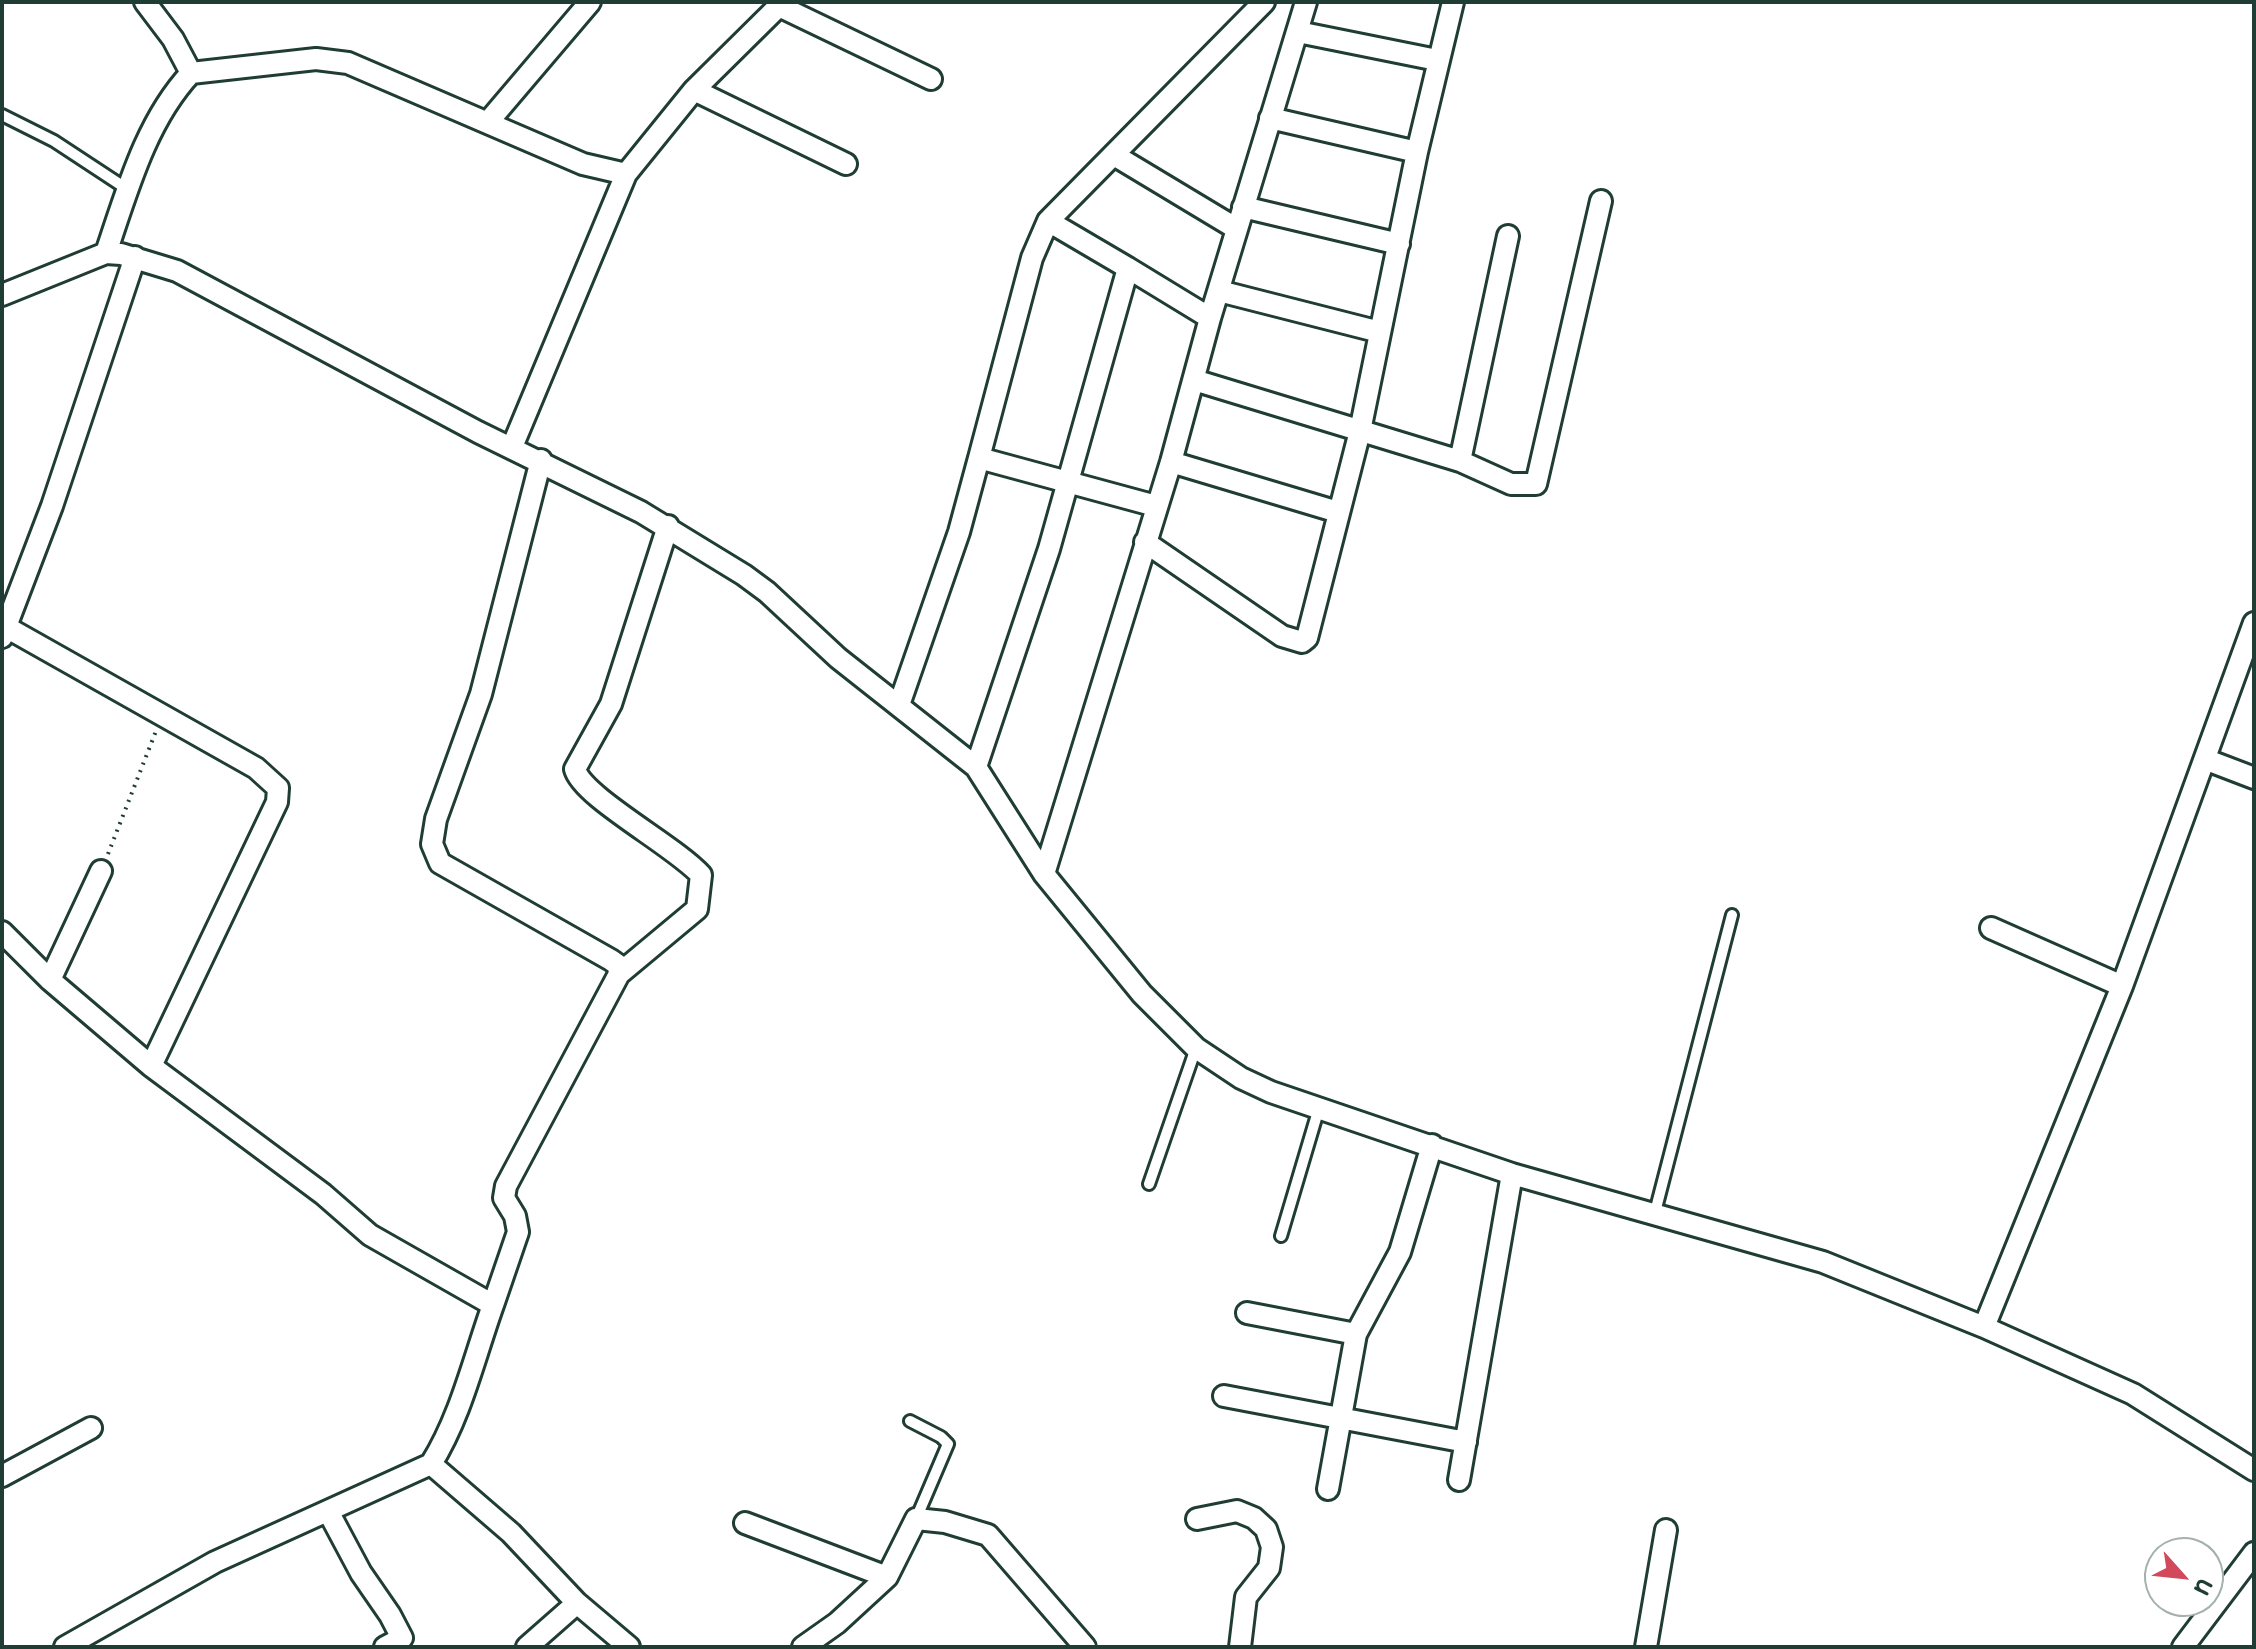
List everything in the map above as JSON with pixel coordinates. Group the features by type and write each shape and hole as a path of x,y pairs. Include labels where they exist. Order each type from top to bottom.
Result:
{"street":[{"path":"145,2 173,39 191,73"},
{"path":"488,122 590,2"},
{"path":"899,705 959,532 1032,258 1048,221 1264,2"},
{"path":"1044,874 1171,462 1210,318 1306,2"},
{"path":"1145,542 1282,636 1302,642 1314,619 1360,431 1417,152 1453,2"},
{"path":"512,447 626,174 694,90 781,4 931,79"},
{"path":"1298,32 1437,60"},
{"path":"106,253 127,189 164,106 191,73 316,59 348,63 583,164 626,174"},
{"path":"694,90 846,164"},
{"path":"1270,118 1417,152"},
{"path":"1114,155 1237,229"},
{"path":"1194,380 1460,461 1511,484 1536,484 1601,201"},
{"path":"1243,207 1399,244"},
{"path":"1048,221 1210,318"},
{"path":"1460,461 1508,236"},
{"path":"2,295 106,253 135,257 177,271 668,526 767,592 838,658 976,767 1044,874 1142,994 1196,1048 1241,1078 1512,1174 1823,1262 1984,1327 2133,1394 2254,1470"},
{"path":"135,257 52,506 4,632 162,715 274,781 279,796 151,1066"},
{"path":"976,767 1069,480 1128,268"},
{"path":"1219,291 1380,332"},
{"path":"979,458 1156,506"},
{"path":"541,460 481,694 436,819 432,844 440,863 611,960 618,965 619,974"},
{"path":"1171,462 1338,512"},
{"path":"65,1647 215,1562 329,1513 431,1464 447,1439 518,1232 504,1192 619,974 697,909 701,896 701,875 685,858 578,781 575,769 611,704 668,526"},
{"path":"1984,1327 2122,986 2207,760 2254,623"},
{"path":"2207,760 2254,778"},
{"path":"50,980 101,871"},
{"path":"1991,928 2122,986"},
{"path":"2,932 50,980 151,1066 323,1194 370,1235 493,1305"},
{"path":"1328,1489 1356,1334 1400,1252 1432,1145"},
{"path":"1459,1480 1512,1174"},
{"path":"1247,1313 1356,1334"},
{"path":"1224,1396 1466,1442"},
{"path":"2,1476 91,1428"},
{"path":"431,1464 511,1533 577,1603 629,1647"},
{"path":"1197,1519 1237,1511 1254,1518 1266,1529 1272,1547 1269,1568 1246,1597 1240,1647"},
{"path":"329,1513 361,1573 390,1615 400,1644"},
{"path":"803,1647 837,1623 887,1577 916,1519 945,1522 988,1535 1085,1647"},
{"path":"745,1523 887,1577"},
{"path":"1646,1647 1666,1530"},
{"path":"2183,1647 2254,1553"},
{"path":"527,1647 577,1603"}],"lane":[{"path":"2,115 54,141 127,189"},
{"path":"1654,1216 1732,915"},
{"path":"1149,1184 1196,1048"},
{"path":"1281,1236 1319,1108"},
{"path":"910,1421 948,1444 916,1519"}],"path":[{"path":"101,871 162,715"}]}
